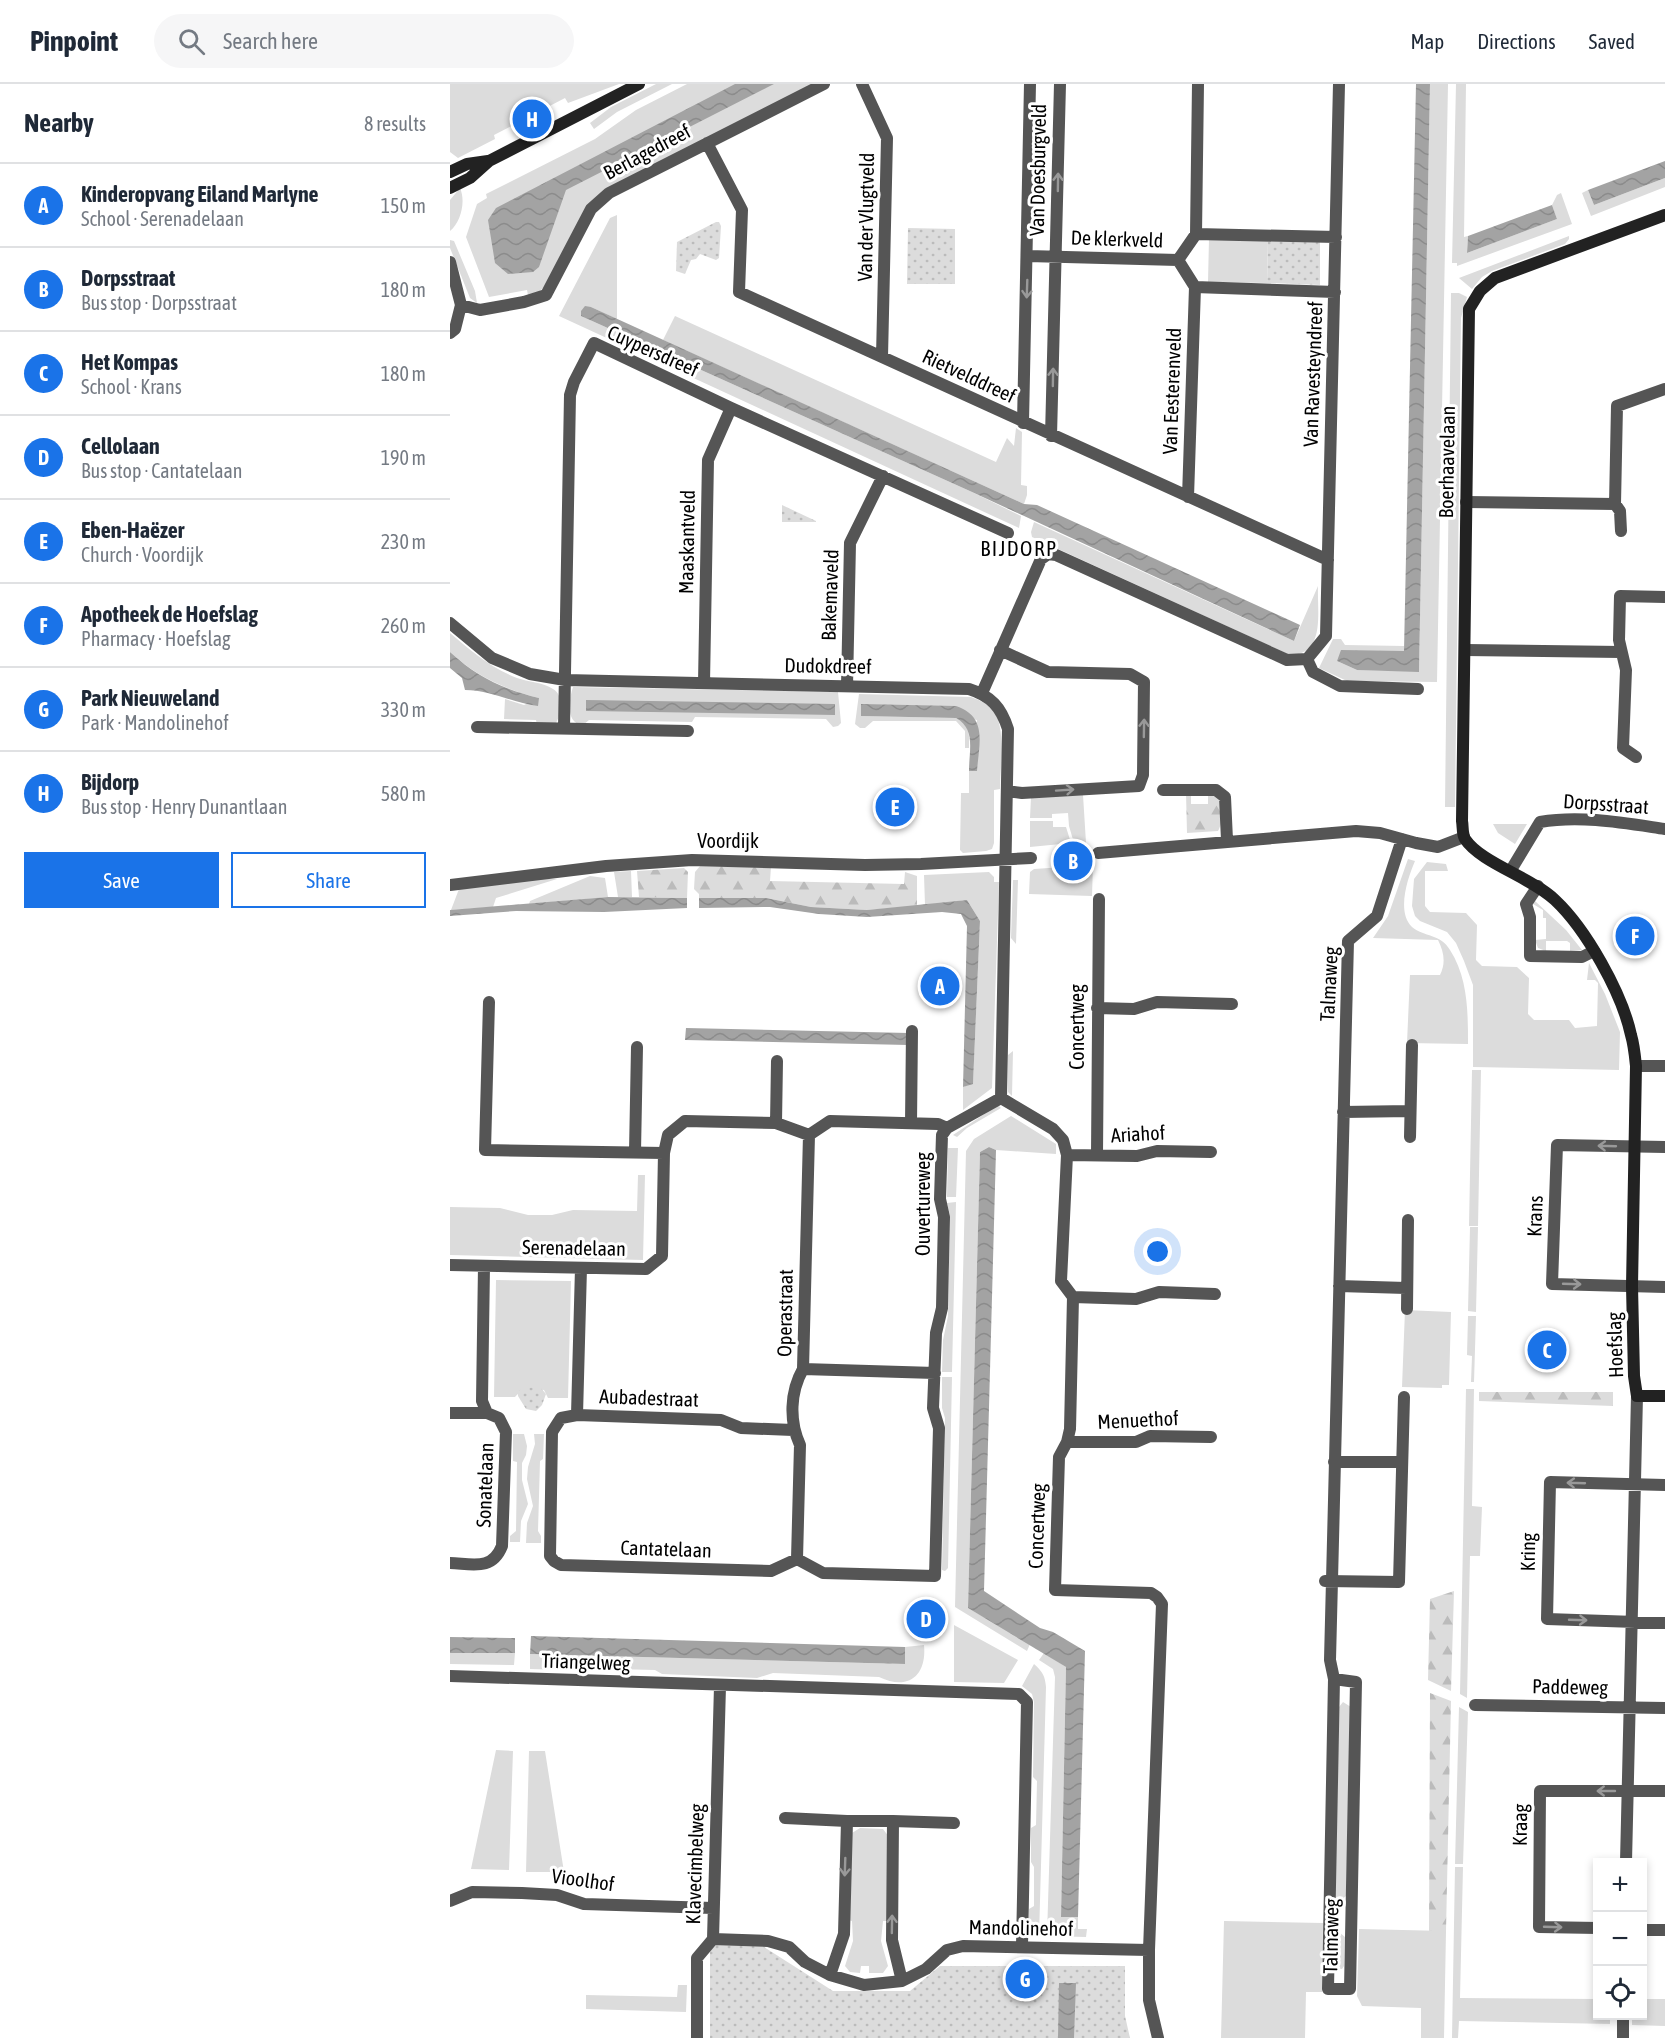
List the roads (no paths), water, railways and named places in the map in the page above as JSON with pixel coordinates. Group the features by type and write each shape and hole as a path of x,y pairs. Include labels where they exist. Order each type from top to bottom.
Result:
{"street":[{"path":"450,188 470,178 489,161 639,84"},
{"name":"Berlagedreef","path":"461,305 480,310 524,302 546,294 591,209 609,193 824,84"},
{"name":"Van der Vlugtveld","path":"862,84 887,138 882,357"},
{"name":"Van Doesburgveld","path":"1023,423 1030,84"},
{"name":"Van Doesburgveld","path":"1051,436 1060,84"},
{"path":"1198,84 1196,234 1178,260 1195,286 1335,292"},
{"name":"Van Ravesteyndreef","path":"1307,659 1326,636 1339,84"},
{"name":"Rietvelddreef","path":"707,143 742,210 739,292 1051,436 1328,560"},
{"path":"450,172 467,164 489,161"},
{"name":"Boerhaavelaan","path":"1464,837 1462,821 1469,309 1475,297 1495,278 1665,214"},
{"path":"1196,234 1336,237"},
{"name":"Van Doesburgveld","path":"1028,256 1056,257"},
{"name":"De klerkveld","path":"1056,257 1178,260"},
{"path":"450,262 453,285 461,305 455,329 450,333"},
{"name":"Van Eesterenveld","path":"1188,497 1195,286"},
{"name":"Cuypersdreef","path":"565,680 570,395 574,382 594,343 731,408 1008,533"},
{"path":"1621,531 1620,511 1615,504 1617,406 1665,388"},
{"name":"Maaskantveld","path":"704,683 708,460 731,408"},
{"name":"Bakemaveld","path":"847,686 850,543 883,476"},
{"path":"1466,502 1615,504"},
{"path":"1067,1155 1063,1140 1053,1129 1001,1098 1008,729 1003,712 993,700 982,693 1041,559 1048,554 1056,555 1287,660 1307,659 1313,672 1340,686 1418,689"},
{"path":"1636,758 1623,748 1626,670 1619,640 1620,596 1665,597"},
{"name":"Dudokdreef","path":"450,623 492,658 530,674 565,680 969,689 982,693"},
{"path":"1000,650 1048,672 1130,674 1144,682 1143,775 1139,786 1022,793 1007,791"},
{"path":"1465,650 1622,652"},
{"path":"564,728 565,680"},
{"path":"477,727 688,731"},
{"path":"1163,790 1216,790 1224,797 1227,840"},
{"name":"Dorpsstraat","path":"1511,870 1540,822 1599,819 1665,829"},
{"path":"1098,853 1227,840 1356,831 1380,833 1438,847 1464,837 1478,852 1511,870"},
{"name":"Talmaweg","path":"1334,1679 1356,1682 1350,1989 1328,1989 1334,1679 1330,1660 1328,1581 1334,1462 1348,941 1377,916 1402,839"},
{"path":"1007,859 1031,858"},
{"name":"Voordijk","path":"450,885 606,866 692,860 864,866 1007,859"},
{"name":"Hoefslag","path":"1511,870 1538,886 1575,920 1594,951 1623,1009 1631,1034 1636,1066 1632,1286 1634,1377 1637,1396 1626,1858"},
{"path":"1538,886 1526,904 1530,917 1530,956 1582,957 1594,951"},
{"name":"Concertweg","path":"1096,1155 1099,899"},
{"path":"489,1002 485,1150 664,1153"},
{"path":"1097,1008 1134,1009 1156,1002 1232,1004"},
{"path":"911,1123 912,1031"},
{"path":"1410,1137 1412,1045"},
{"path":"635,1152 637,1047"},
{"path":"776,1123 777,1061"},
{"path":"1636,1066 1665,1066"},
{"name":"Ouvertureweg","path":"797,1559 823,1573 935,1576 939,1428 933,1408 936,1333 942,1308 944,1217 940,1199 942,1135 947,1128 1001,1098"},
{"path":"1343,1112 1410,1111"},
{"name":"Serenadelaan","path":"450,1265 646,1269 662,1256 664,1153 668,1135 686,1121 776,1123 809,1135"},
{"path":"809,1135 830,1121 938,1124 947,1128"},
{"name":"Operastraat","path":"797,1559 800,1445 793,1430 795,1385 803,1369 809,1135"},
{"name":"Krans","path":"1665,1147 1557,1144 1552,1284 1665,1287"},
{"name":"Ariahof","path":"1067,1155 1137,1156 1156,1151 1211,1152"},
{"name":"Concertweg","path":"1067,1155 1061,1281 1073,1297 1070,1429 1067,1442 1059,1457 1055,1590 1151,1593 1162,1604 1149,1950 1149,2000 1158,2038"},
{"path":"1407,1309 1408,1220"},
{"path":"450,1413 487,1413 482,1401 484,1266"},
{"name":"Aubadestraat","path":"581,1268 577,1415 721,1420 741,1428 793,1430"},
{"path":"1339,1286 1406,1287"},
{"path":"1073,1297 1136,1299 1159,1292 1215,1294"},
{"path":"803,1369 935,1373"},
{"path":"1328,1581 1399,1582 1404,1396"},
{"path":"1637,1396 1665,1396"},
{"name":"Sonatelaan","path":"450,1563 487,1564 497,1558 502,1546 506,1432 500,1418 487,1413"},
{"name":"Cantatelaan","path":"577,1415 561,1418 552,1432 550,1556 554,1561 561,1565 771,1571 797,1559"},
{"name":"Menuethof","path":"1067,1442 1136,1442 1150,1436 1211,1437"},
{"path":"1334,1462 1402,1462"},
{"name":"Kring","path":"1665,1485 1550,1482 1547,1572 1547,1619 1665,1623"},
{"name":"Triangelweg","path":"450,1676 1019,1694 1027,1702 1022,1946"},
{"name":"Klavecimbelweg","path":"697,2038 697,1958 713,1939 720,1686"},
{"name":"Paddeweg","path":"1475,1705 1665,1708"},
{"name":"Kraag","path":"1593,1929 1539,1927 1540,1791 1665,1791"},
{"path":"785,1818 954,1823"},
{"path":"830,1976 844,1934 847,1821"},
{"path":"893,1821 892,1940 902,1981"},
{"name":"Vioolhof","path":"450,1901 472,1892 522,1893 556,1895 584,1904 713,1908"},
{"path":"1647,1930 1665,1930"},
{"name":"Mandolinehof","path":"713,1939 768,1941 789,1947 805,1962 830,1976 864,1985 902,1981 926,1968 947,1950 963,1946 1149,1950"},
{"path":"1623,2020 1623,2038"}],"water":[{"path":"735,84 774,84 566,190 539,267 533,272 508,274 495,263 488,220 496,208"},
{"path":"1416,84 1430,84 1419,672 1357,670 1337,661 1341,650 1404,651"},
{"path":"1665,161 1665,178 1594,205 1588,190"},
{"path":"1552,205 1557,219 1467,253 1468,236"},
{"path":"585,306 1024,504 1037,505 1300,625 1294,641 972,492 581,316 581,311"},
{"path":"450,652 491,681 539,698 538,706 483,692 465,690 462,678 450,668"},
{"path":"586,700 835,704 835,715 586,711"},
{"path":"861,704 956,706 966,711 973,717 979,732 977,771 969,771 969,734 956,718 861,716"},
{"path":"608,897 687,898 687,908 604,912 516,911 450,916 450,910"},
{"path":"699,898 766,898 811,907 867,910 967,900 980,921 973,1084 963,1087 967,926 961,914 942,912 867,917 819,914 770,907 699,908"},
{"path":"686,1028 909,1033 908,1045 685,1040"},
{"path":"989,1147 996,1150 984,1591 1040,1628 1053,1632 1085,1651 1078,1917 1061,1917 1066,1667 968,1608 980,1152"},
{"path":"531,1636 905,1647 905,1664 530,1654"},
{"path":"450,1637 515,1638 515,1653 450,1653"},
{"path":"1059,1983 1076,1983 1074,2038 1058,2038"}],"place":[{"name":"Bijdorp","path":"532,119"},
{"name":"Eben-Haëzer","path":"895,807"},
{"name":"Dorpsstraat","path":"1073,861"},
{"name":"Apotheek de Hoefslag","path":"1635,936"},
{"name":"Kinderopvang Eiland Marlyne","path":"940,986"},
{"name":"Het Kompas","path":"1547,1350"},
{"name":"Cellolaan","path":"926,1619"},
{"name":"Park Nieuweland","path":"1025,1979"}],"district":[{"name":"BIJDORP","path":"1019,549"}]}
